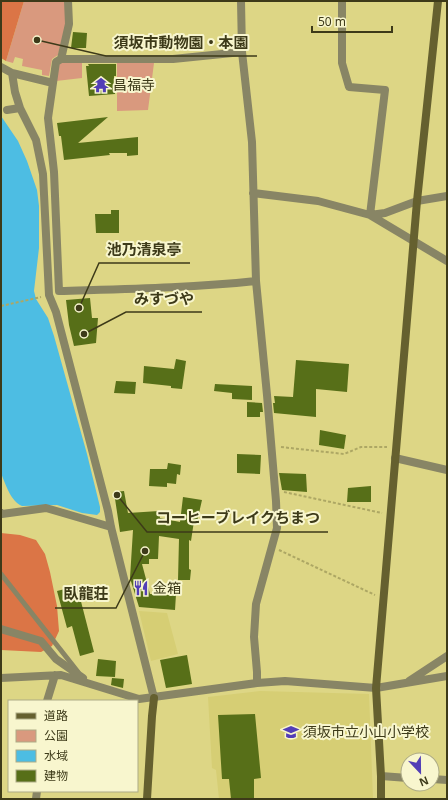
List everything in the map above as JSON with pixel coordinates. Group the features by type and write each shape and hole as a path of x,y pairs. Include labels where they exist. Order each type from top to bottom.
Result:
{"street":[{"path":"61,59 69,24 68,1"},
{"path":"241,1 242,52 252,142 256,281 275,490 277,528 256,604 254,637 257,683"},
{"path":"342,1 342,63 349,87 385,90 370,215"},
{"path":"381,799 376,688 417,201 438,1"},
{"path":"242,52 174,59 61,59 56,62 48,118 54,172 59,292 208,286 256,281"},
{"path":"1,67 12,73 52,83"},
{"path":"12,73 15,92 20,108 36,140 43,174 49,295 56,312 108,511 110,527 154,698 147,799"},
{"path":"7,110 20,108"},
{"path":"253,193 318,201 370,215 447,261"},
{"path":"370,215 385,213 417,201 447,196"},
{"path":"395,458 447,470"},
{"path":"1,513 46,508 110,527"},
{"path":"1,629 41,641 56,659 86,681"},
{"path":"406,683 447,656"},
{"path":"47,700 55,675"},
{"path":"1,678 61,675 86,681 138,698 154,698 257,683 285,681 376,688 447,676"},
{"path":"381,776 400,777"}],"lane":[{"path":"1,574 86,681"}],"path":[{"path":"1,306 39,298"},
{"path":"271,445 344,454 361,447 396,447"},
{"path":"275,490 391,516"},
{"path":"272,547 384,598"}],"shaded area":[{"path":"1,1 24,1 6,61 1,58"},
{"path":"1,533 20,535 36,540 45,554 57,606 59,631 52,646 41,652 1,650"},
{"path":"139,611 167,613 178,654 151,661"},
{"name":"須坂市立小山小学校","path":"260,691 369,694 373,799 219,799 216,770 212,768 208,697"}],"green space":[{"path":"24,1 65,1 66,24 58,55 52,59 49,76 42,75 42,70 22,66 23,59 15,57 13,63 6,61"},
{"path":"59,62 82,62 82,78 56,81"},
{"path":"117,63 154,63 148,110 117,111"}],"water":[{"path":"1,116 18,141 37,190 39,206 39,248 34,291 36,299 48,318 54,336 87,454 100,507 100,512 97,515 82,513 57,505 22,506 15,501 1,473"}],"building":[{"path":"73,32 87,33 86,48 71,48"},
{"name":"昌福寺","path":"88,64 116,64 116,76 114,76 115,94 89,96 86,66 89,66"},
{"path":"108,117 78,143 138,137 138,155 127,156 127,153 109,153 110,155 64,160 61,136 59,136 57,123"},
{"path":"111,210 119,210 119,233 96,233 95,214 111,214"},
{"path":"90,298 92,318 98,318 96,343 74,346 69,325 66,300"},
{"path":"176,359 186,361 182,389 171,388 171,386 143,383 144,366 174,369"},
{"path":"296,360 349,364 347,392 316,389 316,417 274,413 274,396 293,397"},
{"path":"116,381 136,382 135,394 114,393"},
{"path":"215,384 252,386 252,400 232,399 232,393 214,391"},
{"path":"247,402 262,403 263,412 260,412 260,417 247,417"},
{"path":"320,430 346,435 344,449 319,445"},
{"path":"237,454 261,455 260,474 237,473"},
{"path":"168,463 181,465 180,475 177,474 176,484 167,483 167,487 149,486 150,469 167,469"},
{"path":"279,473 306,474 307,492 282,490"},
{"path":"371,486 371,502 347,502 348,488"},
{"path":"124,491 128,513 159,511 160,518 180,522 183,497 202,500 197,522 194,521 191,541 189,540 189,569 191,570 190,580 178,580 179,539 159,536 158,559 149,559 149,564 142,564 150,594 176,594 175,610 139,607 130,578 133,530 120,532 114,492"},
{"path":"77,586 94,652 80,656 72,626 67,628 57,591"},
{"path":"187,655 192,684 166,688 160,660"},
{"path":"98,659 116,661 115,677 96,676"},
{"path":"112,678 124,679 123,688 111,685"},
{"path":"255,714 261,778 254,779 254,799 231,799 229,779 222,779 218,715"}],"place":[{"name":"須坂市動物園・本園","path":"37,40"},
{"name":"昌福寺","path":"101,85"},
{"name":"池乃清泉亭","path":"79,308"},
{"name":"みすづや","path":"84,334"},
{"name":"コーヒーブレイクちまつ","path":"117,495"},
{"name":"臥龍荘","path":"145,551"},
{"name":"金箱","path":"141,588"},
{"name":"須坂市立小山小学校","path":"291,732"}]}
